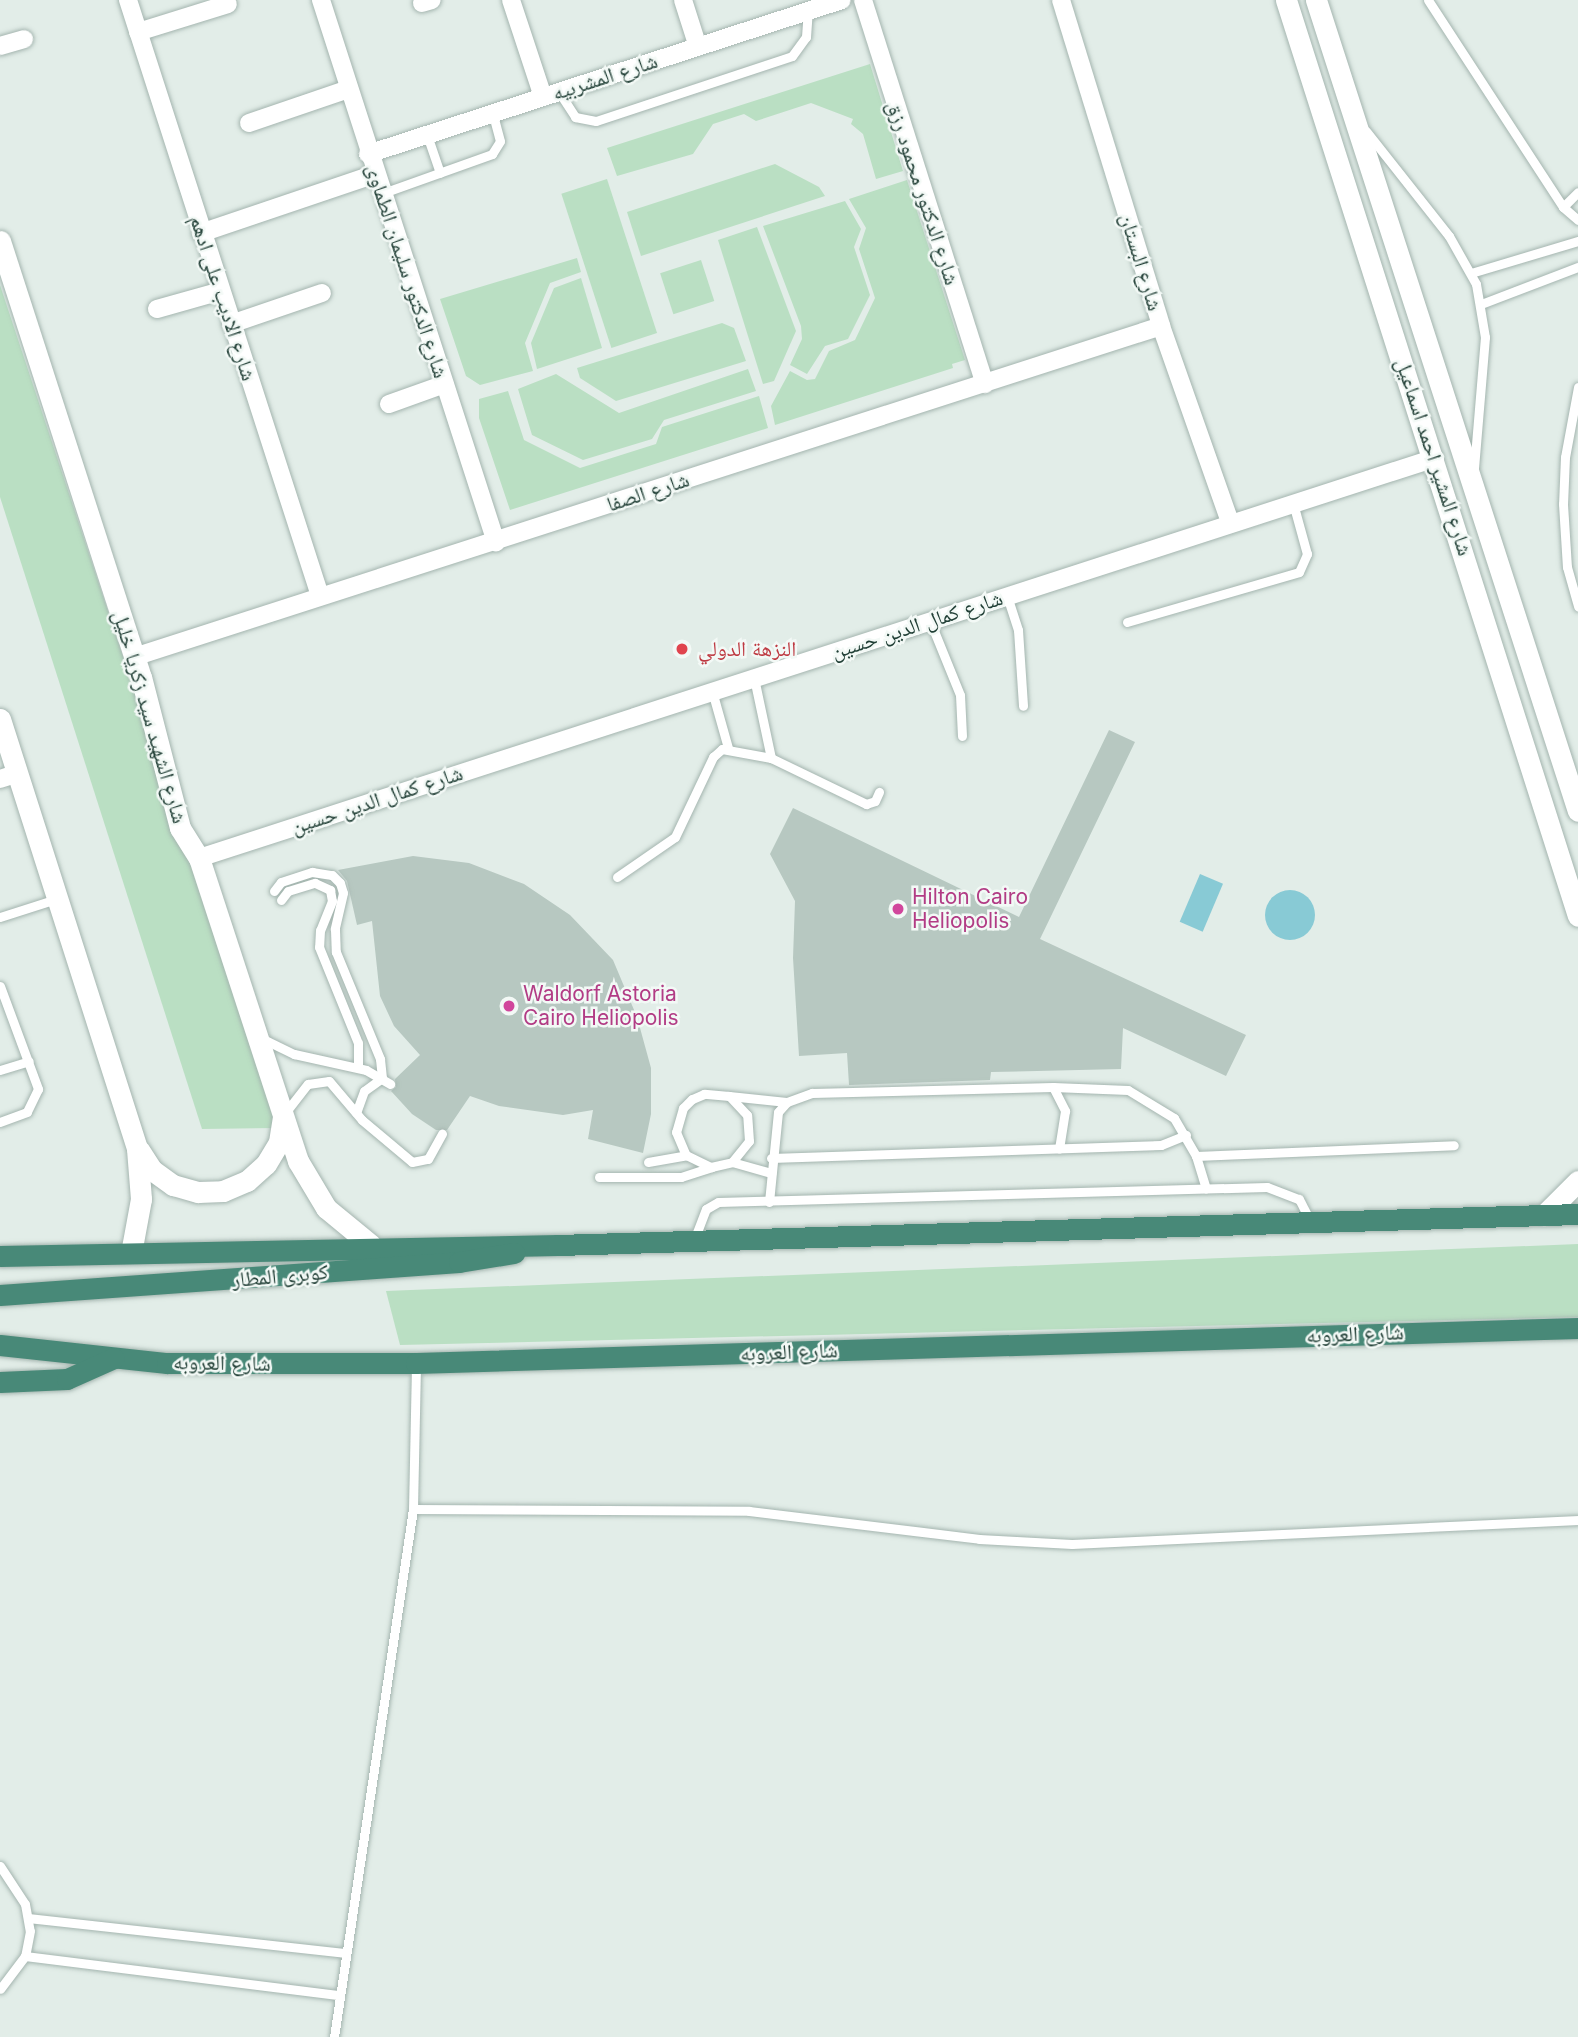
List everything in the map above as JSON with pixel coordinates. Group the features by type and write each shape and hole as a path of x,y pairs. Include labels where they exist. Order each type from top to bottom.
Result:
{"highway":[{"path":"0,1256 371,1245 558,1245 1578,1214"},
{"name":"كوبرى المطار","path":"0,1296 459,1262 558,1245"},
{"name":"شارع العروبه","path":"0,1345 167,1363 416,1363 1578,1328"},
{"path":"0,1382 66,1378 114,1358"}],"main road":[{"name":"شارع المشير احمد اسماعيل","path":"1286,0 1435,457 1578,916"},
{"name":"شارع المشير احمد اسماعيل","path":"1316,0 1472,491 1577,809"},
{"name":"شارع الشهيد سيد زكريا خليل","path":"0,241 134,657 180,828 199,858 283,1116 313,1189 343,1224 371,1245"},
{"path":"1,725 9,776 58,898 138,1149 142,1199 131,1252"},
{"path":"1546,815 1577,809"},
{"path":"138,1149 152,1170 173,1185 198,1192 223,1191 247,1181 266,1164 279,1142 283,1116"},
{"path":"1544,1215 1578,1181"}],"street":[{"name":"شارع الاديب على ادهم","path":"128,0 320,596"},
{"name":"شارع الدكتور سليمان الطماوى","path":"321,0 496,542"},
{"path":"511,0 551,95"},
{"path":"684,0 698,47"},
{"name":"شارع المشربيه","path":"369,154 842,0"},
{"name":"شارع الدكتور محمود رزق","path":"863,0 985,384"},
{"name":"شارع البستان","path":"1061,0 1161,326 1230,522"},
{"path":"138,32 228,4"},
{"path":"0,46 23,39"},
{"path":"249,123 349,89"},
{"path":"201,233 375,174"},
{"path":"158,309 220,290"},
{"path":"231,324 322,293"},
{"name":"شارع الصفا","path":"134,657 1161,326"},
{"path":"389,404 445,384"},
{"name":"شارع كمال الدين حسين","path":"199,858 1435,457"}],"lane":[{"path":"1428,0 1563,207 1578,220"},
{"path":"551,95 575,117 596,121 792,56 806,37 808,11"},
{"path":"382,194 497,148 493,114"},
{"path":"1353,116 1449,236 1471,273 1481,304 1485,337 1472,491"},
{"path":"427,135 440,173"},
{"path":"1563,207 1578,192"},
{"path":"1471,273 1578,241"},
{"path":"1481,304 1578,267"},
{"path":"1578,387 1565,457 1563,504 1567,566 1578,606"},
{"path":"1127,622 1299,572 1307,554 1293,503"},
{"path":"1007,596 1018,630 1023,706"},
{"path":"930,621 960,695 962,736"},
{"path":"754,678 771,758"},
{"path":"712,691 728,748"},
{"path":"617,877 675,837 713,757 728,748 771,758 866,804 875,801 880,792"},
{"path":"274,891 286,879 312,872 332,875 343,893 334,941 351,994 380,1059 386,1080"},
{"path":"281,900 293,889 326,886 332,901 318,938 358,1043 358,1067"},
{"path":"0,917 58,898"},
{"path":"318,938 334,941"},
{"path":"0,986 38,1089 33,1106 19,1117 0,1122"},
{"path":"339,999 351,994"},
{"path":"257,1035 294,1054 358,1067 386,1080"},
{"path":"0,1070 29,1061"},
{"path":"283,1116 303,1089 321,1079 338,1085 356,1113 412,1162 428,1159 442,1134"},
{"path":"356,1113 364,1091 386,1080"},
{"path":"1054,1087 1065,1111 1059,1149"},
{"path":"686,1155 676,1132 683,1108 704,1094 787,1102 812,1093 1054,1087 1128,1090 1153,1101 1186,1135 1206,1189"},
{"path":"599,1177 681,1177 732,1162 743,1153 751,1128 747,1115 729,1096"},
{"path":"769,1202 773,1125 787,1102"},
{"path":"771,1158 1161,1145 1186,1135"},
{"path":"1196,1156 1454,1145"},
{"path":"648,1162 686,1155 711,1167"},
{"path":"732,1162 771,1173"},
{"path":"694,1240 709,1205 1206,1189 1278,1188 1299,1199 1311,1223"},
{"path":"334,2037 344,1953 412,1509 416,1363"},
{"path":"412,1509 749,1511 979,1539 1072,1544 1578,1520"},
{"path":"0,1867 18,1891 28,1918 25,1956 0,1989"},
{"path":"28,1918 344,1953"},
{"path":"25,1956 340,1995"}],"green space":[{"path":"870,64 903,171 876,179 863,134 851,124 853,119 811,103 756,121 744,114 713,124 693,154 617,176 607,148"},
{"path":"775,164 819,187 825,196 641,256 627,212"},
{"path":"607,179 657,333 611,348 561,194"},
{"path":"907,180 965,360 952,364 953,368 775,425 771,406 790,371 807,380 815,379 829,351 855,340 875,298 859,249 866,228 849,199"},
{"path":"845,201 861,229 854,247 870,295 848,339 825,346 807,374 790,365 802,339 801,326 763,226"},
{"path":"757,227 796,331 774,381 763,384 718,240"},
{"path":"577,258 581,272 550,283 525,343 533,371 480,385 466,376 440,299"},
{"path":"701,260 714,301 673,314 660,273"},
{"path":"581,278 602,348 537,369 531,343 554,288"},
{"path":"0,285 279,1128 202,1129 0,497"},
{"path":"722,323 734,328 746,361 616,401 580,378 577,368"},
{"path":"748,369 756,391 664,420 652,439 583,460 532,435 518,389 556,374 619,413"},
{"path":"508,391 524,440 580,468 656,444 662,427 759,396 768,428 510,510 479,418 479,399"},
{"path":"1578,1244 1578,1317 400,1345 386,1291"}],"water":[{"path":"1200,874 1223,884 1203,932 1180,922"},
{"path":"1290,890 1308,897 1315,915 1308,933 1290,940 1272,933 1265,915 1272,897"}],"building":[{"name":"Hilton Cairo Heliopolis","path":"1109,730 1135,742 1040,939 1246,1035 1226,1076 1123,1028 1121,1069 991,1072 990,1080 849,1085 847,1053 799,1056 793,958 795,901 770,854 793,808 1019,917"},
{"name":"Waldorf Astoria Cairo Heliopolis","path":"413,856 469,863 524,884 570,915 613,960 637,1017 651,1068 651,1114 643,1153 588,1139 593,1110 563,1115 499,1106 470,1096 447,1130 436,1130 412,1114 391,1091 396,1087 395,1079 420,1055 394,1026 380,996 372,921 357,925 347,881 338,870"}],"place":[{"name":"النزهة الدولي","path":"682,649"},
{"name":"Hilton Cairo Heliopolis","path":"898,909"},
{"name":"Waldorf Astoria Cairo Heliopolis","path":"509,1006"}]}
